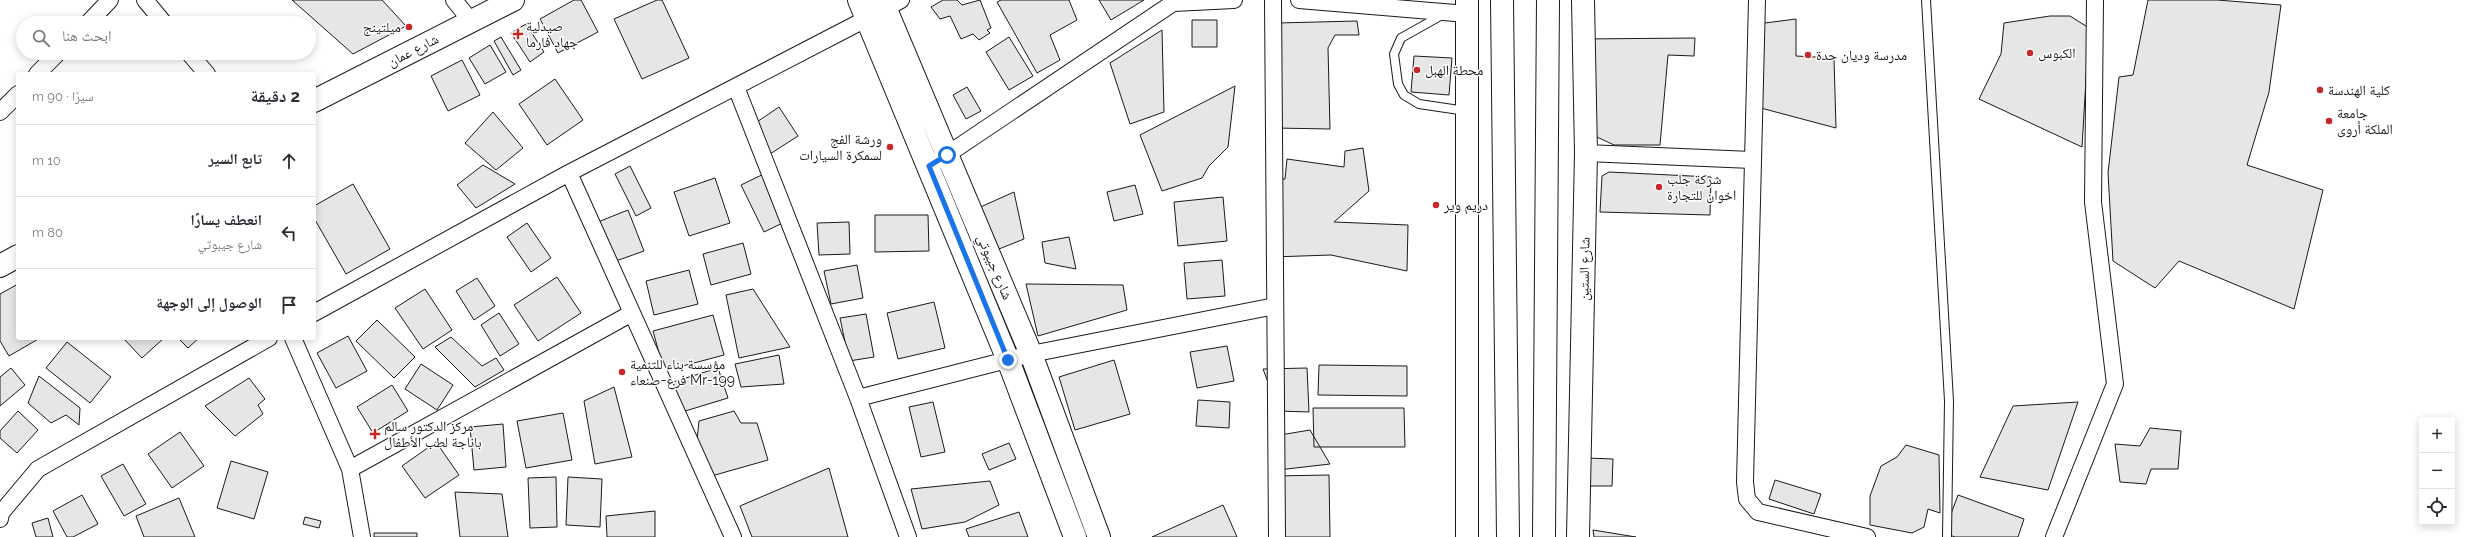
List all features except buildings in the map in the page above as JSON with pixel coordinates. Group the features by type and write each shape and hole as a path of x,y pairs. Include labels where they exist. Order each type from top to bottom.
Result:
{"main road":[{"name":"شارع عمان","path":"316,100 470,20 513,0"},
{"path":"1502,0 1508,537"},
{"path":"1544,537 1548,0"},
{"name":"شارع الستين","path":"1578,537 1586,153 1583,0"},
{"name":"شارع جيبوتي","path":"890,3 947,155 1031,354 1099,537"},
{"path":"862,10 890,3"},
{"path":"1461,9 1467,111 1467,537"},
{"name":"شارع جيبوتي","path":"862,10 929,166 1008,360 1075,537"},
{"path":"0,266 16,257"}],"street":[{"path":"95,16 110,0"},
{"path":"145,0 158,16"},
{"path":"454,0 470,20"},
{"path":"929,166 1173,3 1234,0"},
{"path":"1273,0 1277,537"},
{"path":"1299,0 1461,9"},
{"path":"1757,0 1745,482 1747,499 1758,512 1867,537"},
{"path":"2054,537 2115,384 2093,202 2095,0"},
{"path":"316,312 569,173 736,87 862,10"},
{"path":"39,72 51,60"},
{"path":"195,60 205,72"},
{"path":"736,87 858,398 908,537"},
{"path":"0,112 16,96"},
{"path":"1586,153 1752,160"},
{"path":"569,173 733,537"},
{"path":"858,398 1031,354 1275,306"},
{"path":"350,469 632,312"},
{"path":"0,519 0,513 38,469 265,340"},
{"path":"294,340 350,469 362,537"}],"lane":[{"path":"1926,0 1949,401 1947,537"},
{"path":"1461,9 1401,38 1394,54 1398,84 1404,95 1419,104 1467,111"}],"place":[{"name":"ميلتينج","path":"409,27"},
{"name":"صيدلية جهاد فارما","path":"518,34"},
{"name":"الكبوس","path":"2030,53"},
{"name":"مدرسة وديان حدة","path":"1808,55"},
{"name":"محطة الهبل","path":"1417,70"},
{"name":"كلية الهندسة","path":"2320,90"},
{"name":"جامعة الملكة أروى","path":"2329,121"},
{"name":"ورشة الفج لسمكرة السيارات","path":"890,147"},
{"name":"شركة جلب اخوان للتجارة","path":"1659,187"},
{"name":"دريم وير","path":"1436,205"},
{"name":"مؤسسة بناء للتنمية فرع-صنعاء Mr-199","path":"622,372"},
{"name":"مركز الدكتور سالم باناجة لطب الأطفال","path":"375,434"}],"route":[{"path":"947,155 929,166 1008,360"}]}
